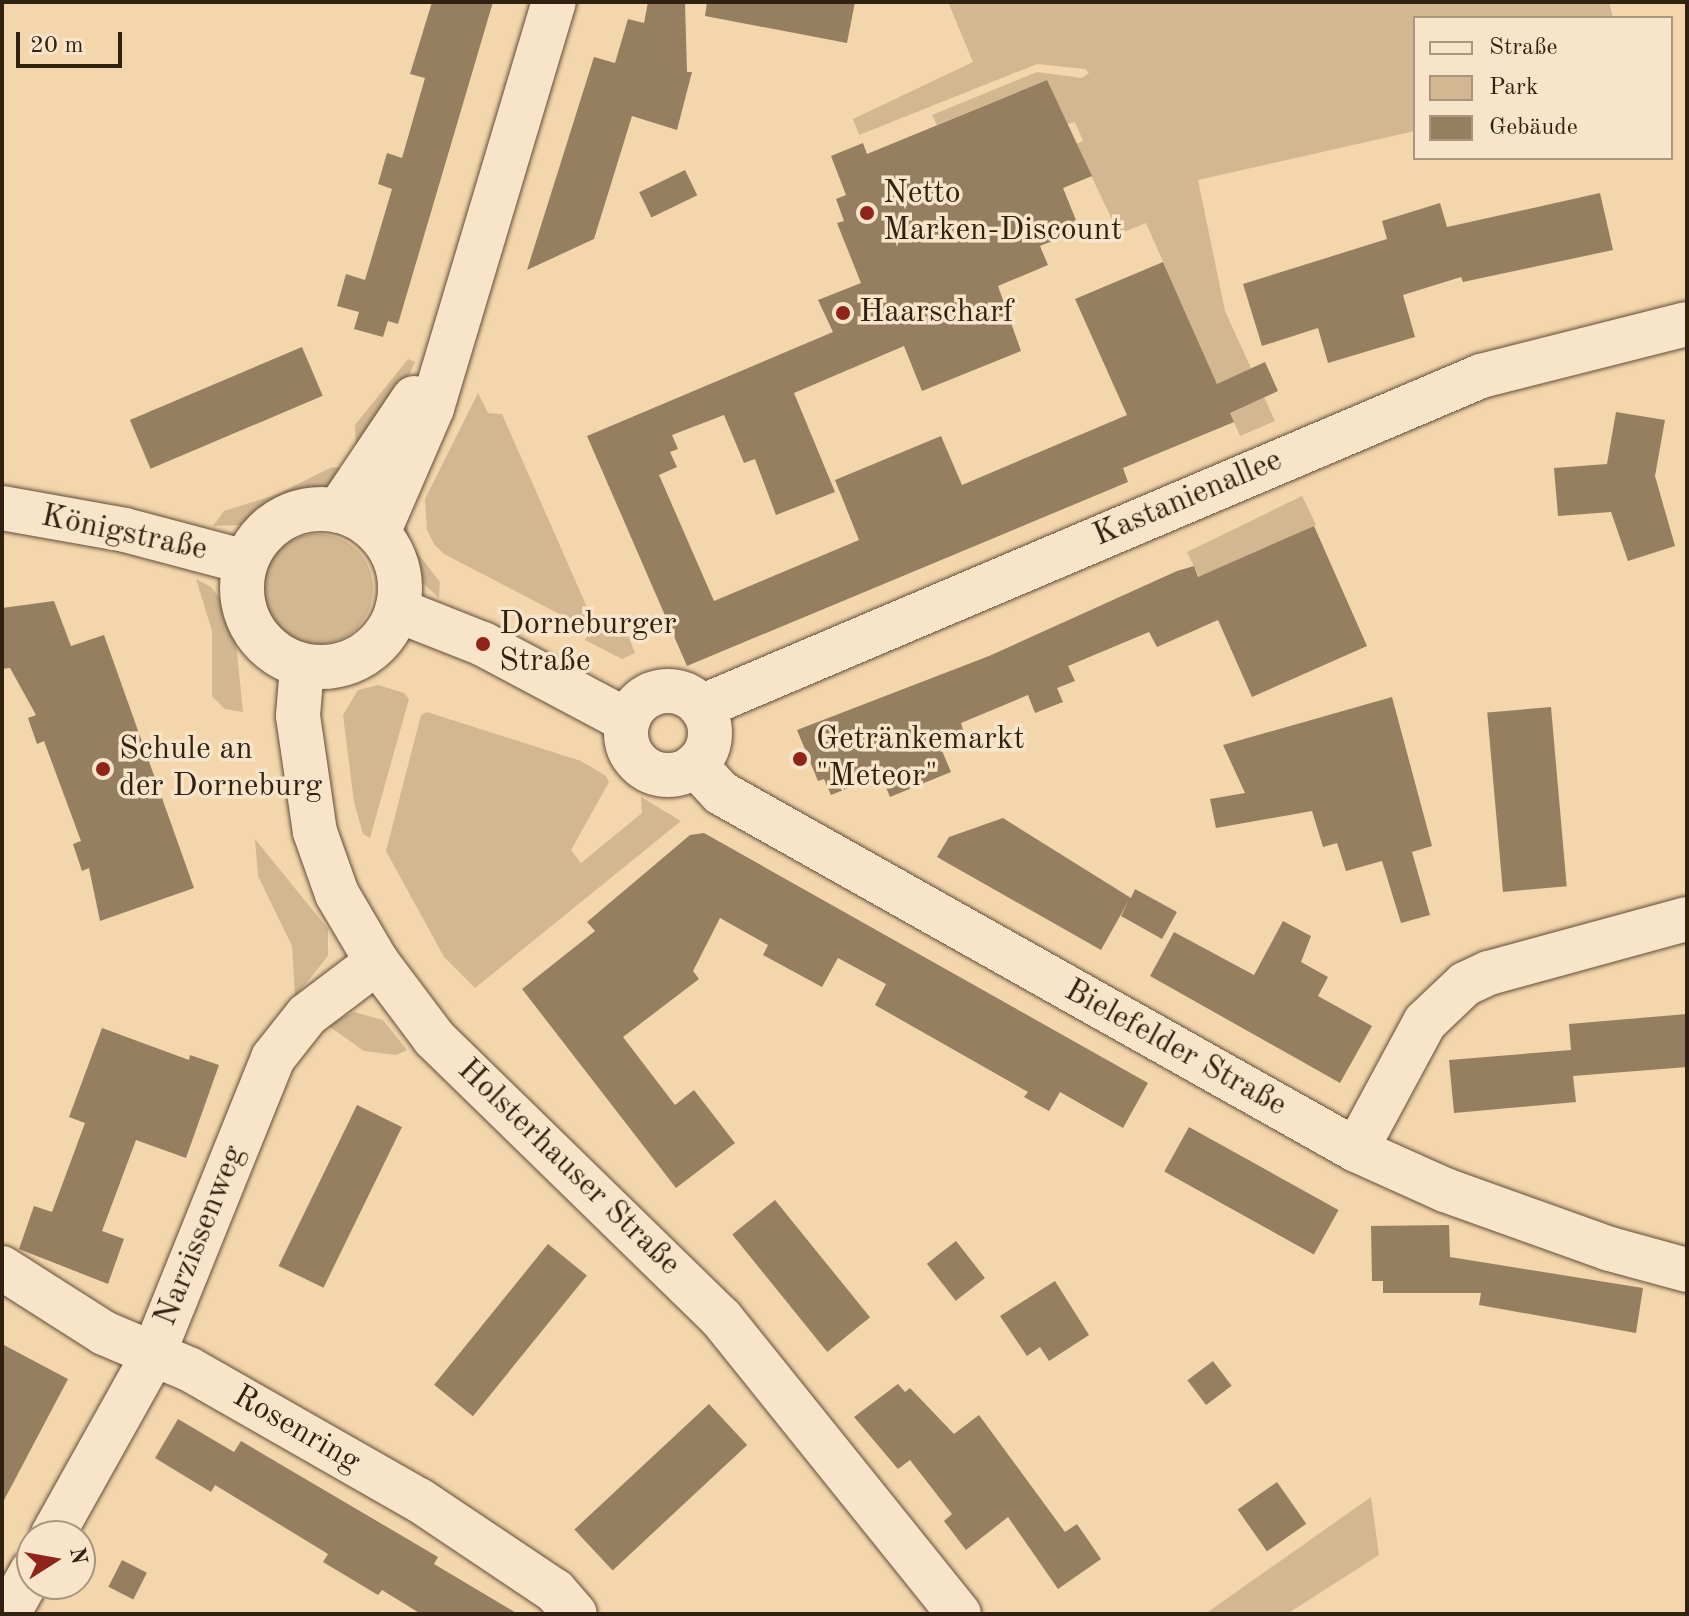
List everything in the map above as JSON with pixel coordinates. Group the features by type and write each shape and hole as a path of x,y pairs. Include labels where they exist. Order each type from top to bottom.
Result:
{"street":[{"path":"378,533 417,448 472,283 554,2"},
{"name":"Kastanienallee","path":"701,707 1481,376 1687,324"},
{"path":"338,511 442,366"},
{"name":"Königstraße","path":"2,508 125,530 246,562"},
{"path":"319,508 338,511 378,533 398,569 397,610 384,637 358,659 321,668 302,666 281,658 250,626 241,583 254,545 282,519 319,508"},
{"path":"397,610 483,644 628,721"},
{"name":"Holsterhauser Straße","path":"302,666 298,716 315,832 337,894 377,962 434,1038 721,1318 959,1614"},
{"path":"662,692 686,695 701,707 710,734 695,765 661,775 640,765 628,744 628,721 641,701 662,692"},
{"name":"Bielefelder Straße","path":"695,765 721,793 1356,1150 1445,1190 1610,1249 1687,1270"},
{"path":"1356,1150 1425,1022 1465,984 1489,973 1687,919"},
{"name":"Narzissenweg","path":"61,1520 153,1355 273,1058 307,1015 377,962"},
{"name":"Rosenring","path":"2,1268 104,1333 189,1369 419,1500 555,1591 575,1614"}],"green space":[{"path":"948,2 1609,2 1612,16 1413,16 1413,131 1198,180 1225,311 1275,421 1240,436 1146,223 1119,234 1076,144 1083,141 1075,122 1065,125 1047,80 937,125 932,115 1037,72 1082,78 1089,73 1085,69 1037,64 859,135 853,119 973,62"},
{"path":"408,359 415,362 405,383 356,447 355,425"},
{"path":"478,393 488,413 502,414 590,614 627,632 635,653 622,659 585,640 590,630 444,554 434,544 427,530 425,499"},
{"path":"332,467 348,469 325,495 292,500 242,525 213,526 224,511 278,494"},
{"path":"1302,496 1316,525 1201,581 1187,552"},
{"path":"405,518 412,546 440,582 439,598 409,570 397,531"},
{"path":"318,534 339,538 357,550 369,568 373,589 369,610 357,628 339,640 318,644 297,640 279,628 267,610 263,589 267,568 279,550 297,538"},
{"path":"196,579 211,587 226,607 236,643 243,712 225,709 212,696 212,631"},
{"path":"378,685 404,693 409,699 370,838 363,834 354,802 343,715 358,690"},
{"path":"427,712 581,761 606,776 609,782 571,850 581,863 642,813 641,797 681,821 475,988 444,957 386,851 421,715"},
{"path":"255,839 328,929 328,956 295,997 292,946 258,876"},
{"path":"354,1012 383,1020 407,1050 396,1055 364,1051 327,1025"},
{"path":"1371,1497 1379,1555 1287,1614 1205,1614"}],"building":[{"path":"432,2 493,2 398,324 388,321 383,337 354,329 359,312 337,306 346,274 365,280 392,189 378,184 387,153 402,158 425,78 410,74"},
{"path":"648,2 685,2 687,72 692,72 677,130 632,116 594,239 527,270 594,57 615,63 628,19 644,23"},
{"path":"707,2 855,2 847,43 705,16"},
{"path":"1047,80 1092,176 1063,188 1080,230 1040,246 1048,265 998,286 1021,351 922,391 904,346 794,393 835,492 776,515 755,459 744,463 724,415 672,435 678,449 670,452 677,467 659,475 714,601 859,540 835,480 941,436 962,485 1127,415 1075,299 1163,262 1217,384 1265,362 1278,391 1230,413 1234,422 1123,468 1128,482 687,666 587,436 833,332 818,300 861,283 837,223 844,221 836,199 846,195 831,156 863,143 867,154"},
{"path":"685,170 697,195 651,218 639,192"},
{"path":"1600,193 1613,250 1463,282 1461,277 1403,295 1415,337 1328,363 1318,328 1262,346 1243,284 1387,239 1382,221 1440,203 1447,227"},
{"path":"302,347 323,396 151,469 130,420"},
{"path":"1616,412 1665,420 1655,476 1675,546 1628,561 1611,512 1558,516 1554,468 1607,464"},
{"path":"1314,526 1367,646 1252,697 1218,620 1157,647 1149,632 1068,666 1075,681 1057,688 1063,702 1035,713 1028,695 961,723 965,736 940,746 951,772 890,797 881,775 831,795 824,779 818,781 797,730 989,656 1177,571 1194,566 1198,577"},
{"path":"54,601 71,646 104,635 194,888 100,921 89,868 82,871 73,844 81,841 44,741 37,744 28,718 36,715 10,668 2,669 2,608"},
{"path":"1392,697 1432,846 1412,852 1430,915 1401,923 1382,861 1346,871 1337,843 1323,847 1312,811 1216,828 1210,799 1245,793 1223,745"},
{"path":"1551,707 1567,886 1503,892 1487,713"},
{"path":"1003,818 1131,898 1135,889 1177,912 1162,939 1121,916 1129,900 1101,950 937,857 949,837"},
{"path":"704,833 1148,1083 1123,1128 1060,1092 1049,1111 1024,1097 1028,1092 875,1005 886,984 838,958 822,987 763,955 768,945 720,918 693,971 699,979 623,1037 675,1105 694,1090 735,1143 676,1188 522,989 595,931 587,922 690,835"},
{"path":"1283,921 1311,936 1301,962 1328,977 1318,996 1372,1026 1340,1083 1150,976 1174,932 1254,975"},
{"path":"1687,1014 1687,1067 1573,1076 1576,1102 1454,1113 1449,1060 1571,1050 1569,1024"},
{"path":"102,1028 189,1060 190,1055 219,1065 186,1158 136,1140 102,1231 124,1239 108,1284 19,1249 34,1206 52,1212 85,1123 69,1117"},
{"path":"357,1105 402,1127 323,1288 279,1266"},
{"path":"1189,1127 1339,1210 1314,1255 1164,1172"},
{"path":"775,1200 870,1317 827,1352 732,1235"},
{"path":"1449,1225 1450,1257 1643,1288 1636,1333 1479,1305 1481,1293 1383,1293 1383,1281 1372,1281 1371,1226"},
{"path":"956,1241 985,1278 956,1301 927,1264"},
{"path":"548,1244 587,1275 473,1416 434,1385"},
{"path":"1055,1281 1089,1335 1049,1361 1040,1347 1027,1356 1000,1316"},
{"path":"2,1344 68,1379 2,1504"},
{"path":"1213,1361 1232,1386 1206,1405 1187,1380"},
{"path":"898,1384 905,1392 910,1388 954,1434 979,1415 1065,1532 1077,1524 1101,1559 1058,1589 1008,1517 966,1550 944,1521 952,1514 910,1460 898,1469 854,1417"},
{"path":"709,1404 747,1445 613,1570 574,1529"},
{"path":"178,1419 234,1452 241,1441 438,1557 434,1564 518,1614 421,1614 382,1590 378,1595 323,1562 328,1554 215,1485 211,1492 155,1458"},
{"path":"1277,1482 1306,1524 1267,1551 1238,1510"},
{"path":"122,1560 147,1573 133,1599 108,1587"}],"place":[{"name":"Netto Marken-Discount","path":"867,213"},
{"name":"Haarscharf","path":"843,313"},
{"name":"Dorneburger Straße","path":"483,644"},
{"name":"Getränkemarkt \"Meteor\"","path":"800,759"},
{"name":"Schule an der Dorneburg","path":"103,769"}]}
